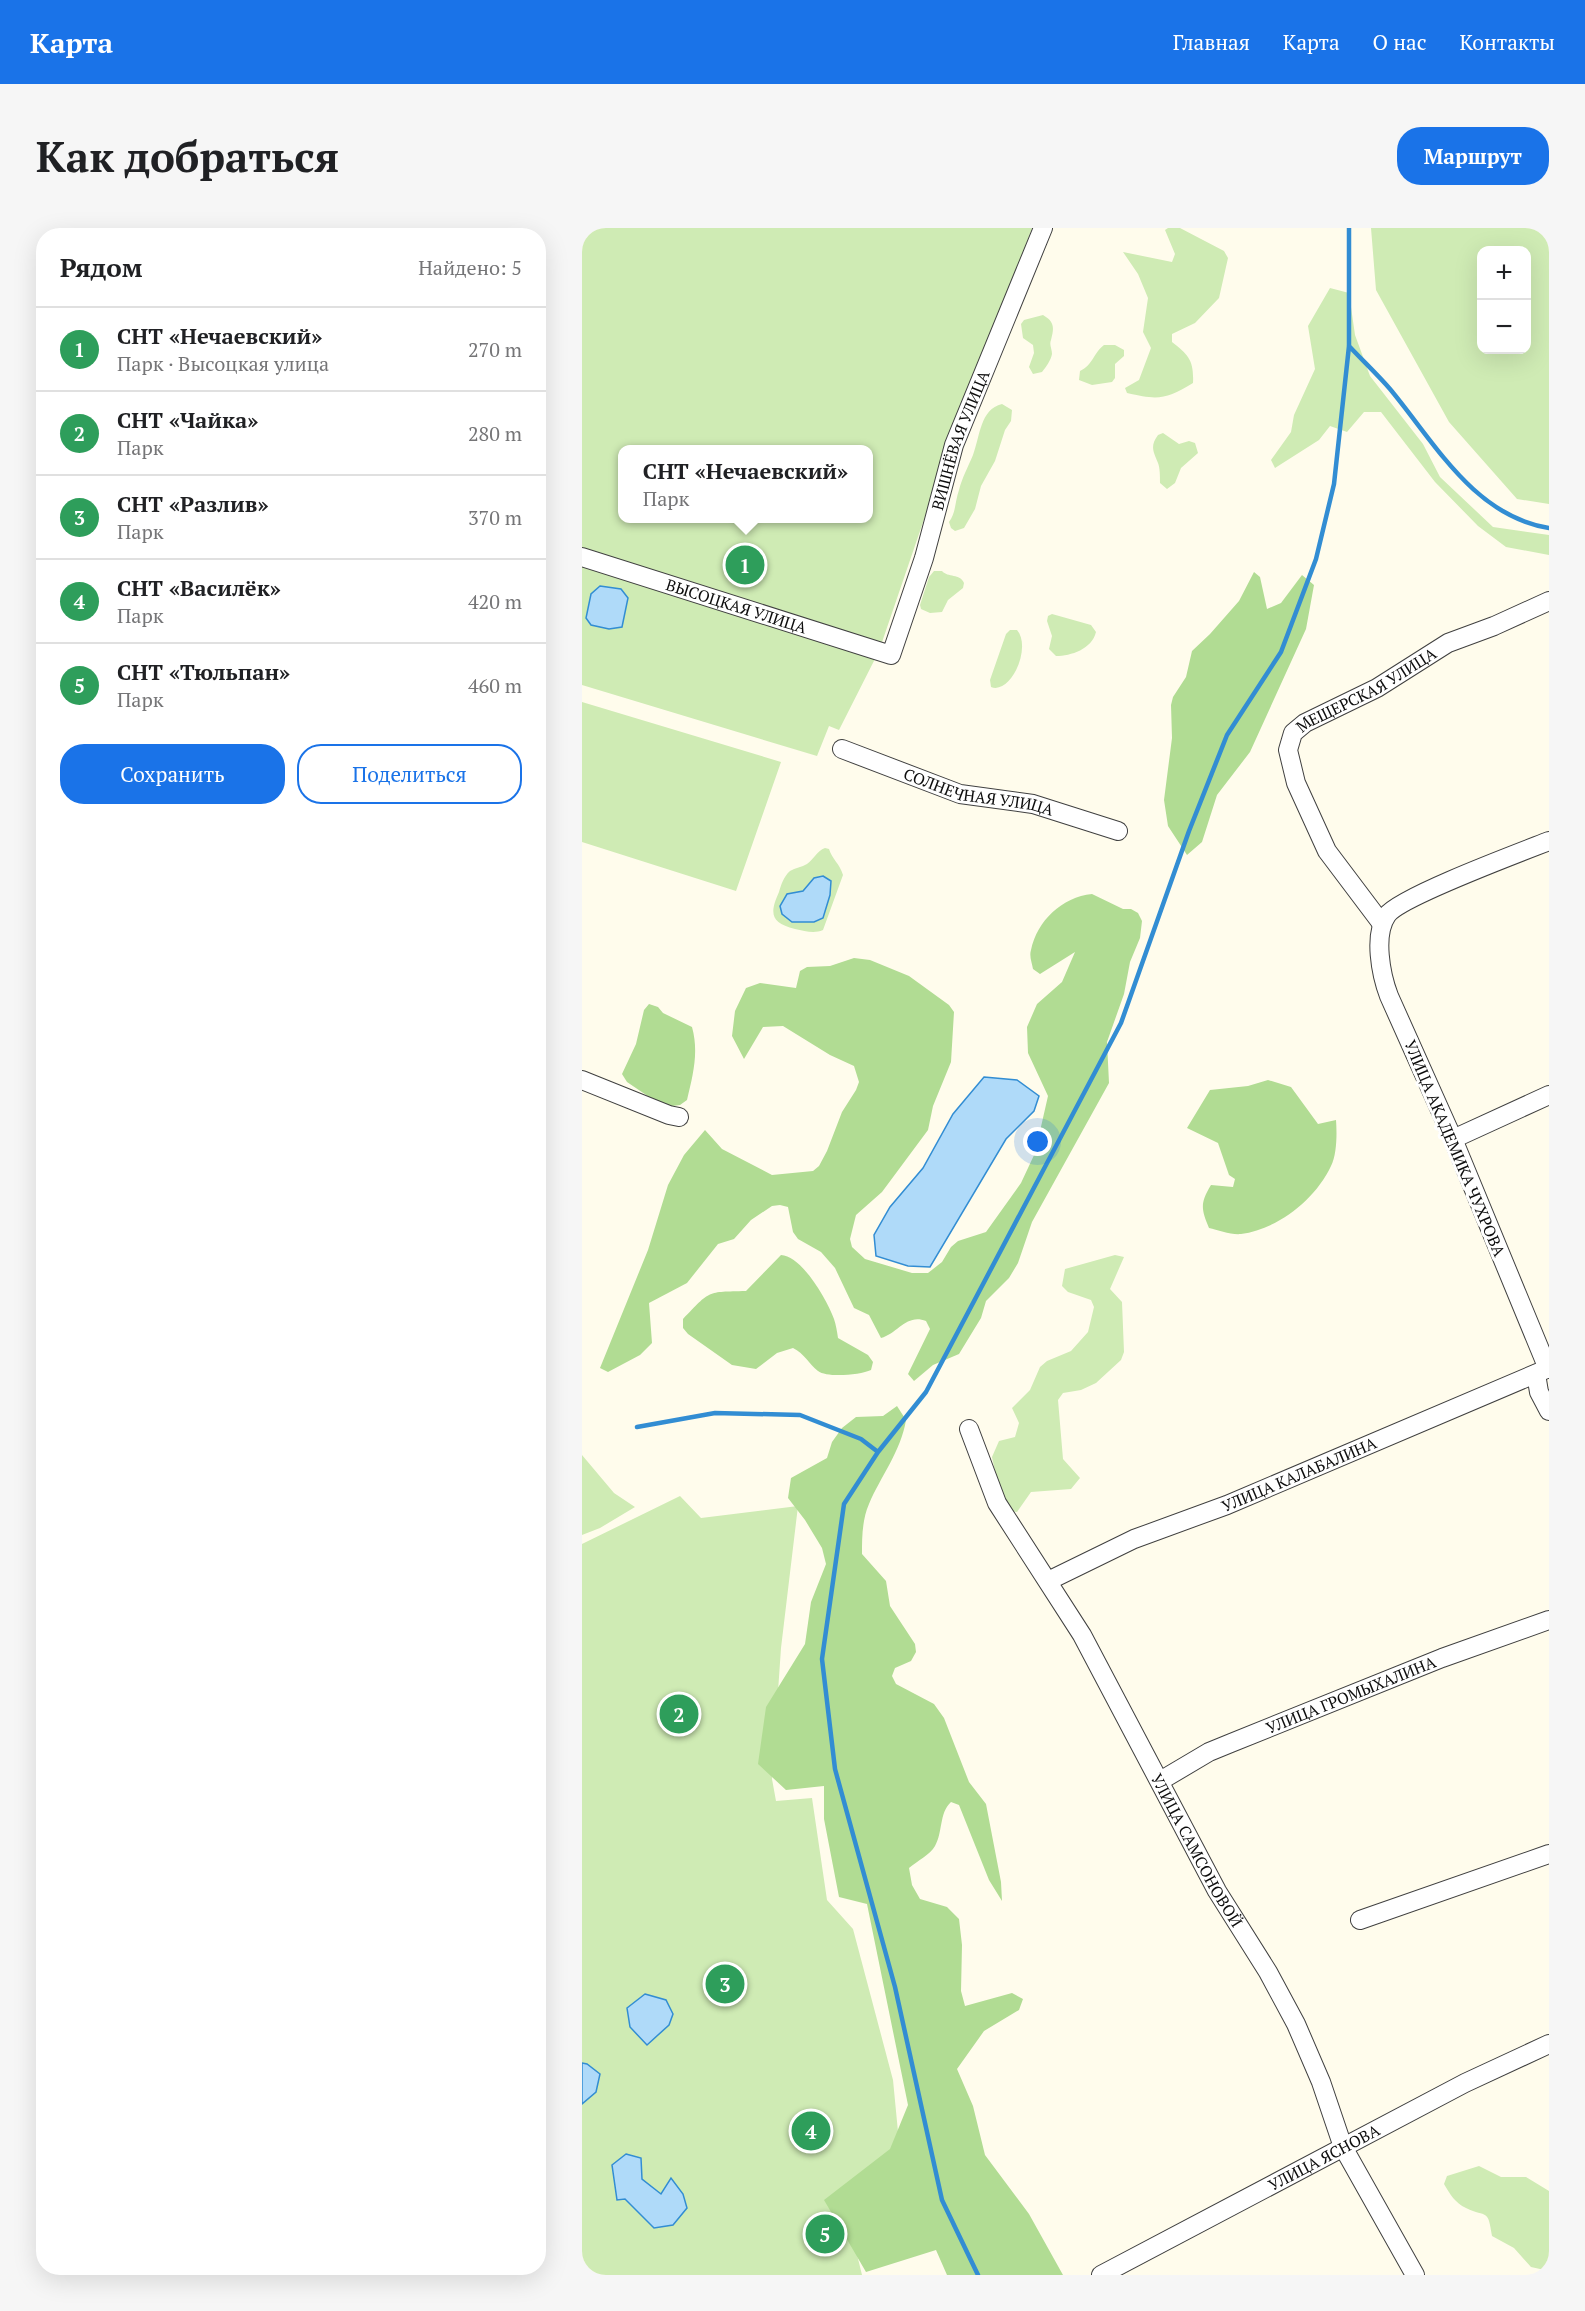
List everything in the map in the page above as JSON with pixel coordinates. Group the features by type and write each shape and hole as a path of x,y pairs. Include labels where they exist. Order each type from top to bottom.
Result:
{"street":[{"name":"ВИШНЁВАЯ УЛИЦА","path":"891,655 924,558 954,445 1043,228"},
{"name":"ВЫСОЦКАЯ УЛИЦА","path":"582,556 891,655"},
{"name":"МЕЩЕРСКАЯ УЛИЦА","path":"1382,924 1327,851 1296,783 1288,750 1293,733 1305,723 1377,688 1448,643 1494,626 1549,601"},
{"name":"СОЛНЕЧНАЯ УЛИЦА","path":"842,749 960,794 1033,804 1118,831"},
{"path":"1382,924 1389,912 1418,895 1549,841"},
{"name":"УЛИЦА АКАДЕМИКА ЧУХРОВА","path":"1382,924 1380,949 1384,981 1452,1139 1544,1370 1539,1392 1549,1411"},
{"path":"582,1080 669,1116 679,1117"},
{"path":"1452,1139 1549,1095"},
{"name":"УЛИЦА КАЛАБАЛИНА","path":"1048,1581 1134,1539 1227,1505 1544,1370"},
{"name":"УЛИЦА САМСОНОВОЙ","path":"969,1429 997,1503 1088,1645 1217,1891 1268,1972 1296,2024 1321,2082 1342,2147 1415,2275"},
{"name":"УЛИЦА ГРОМЫХАЛИНА","path":"1160,1781 1220,1747 1442,1658 1549,1620"},
{"path":"1360,1920 1549,1854"},
{"name":"УЛИЦА ЯСНОВА","path":"1101,2275 1465,2083 1549,2043"}],"green space":[{"path":"582,228 1032,228 934,490 879,651 839,730 829,726 817,756 582,685"},
{"path":"1180,228 1224,251 1228,258 1219,298 1195,323 1172,334 1172,342 1189,359 1193,369 1193,383 1176,393 1161,397 1146,397 1127,393 1125,388 1139,380 1151,348 1143,332 1148,298 1138,274 1123,252 1172,262 1175,254 1165,230"},
{"path":"1371,228 1549,228 1549,504 1517,499 1449,422 1376,290"},
{"path":"1330,288 1349,293 1355,335 1370,376 1423,444 1440,477 1493,527 1549,535 1549,555 1506,547 1478,526 1435,482 1381,412 1364,412 1347,432 1330,426 1319,440 1275,468 1271,460 1291,432 1294,415 1315,369 1308,326"},
{"path":"1043,315 1050,320 1053,326 1050,344 1052,354 1042,372 1033,374 1029,367 1034,353 1033,345 1023,338 1021,324 1024,320"},
{"path":"1104,345 1115,345 1124,350 1124,356 1115,364 1115,378 1112,382 1092,385 1079,380 1080,371 1088,365"},
{"path":"1002,404 1012,410 1011,421 1005,430 995,461 981,486 975,509 964,528 955,531 949,522 982,425 989,412"},
{"path":"1163,433 1179,444 1189,441 1195,443 1198,453 1181,468 1175,483 1167,489 1160,483 1159,467 1153,449 1155,439"},
{"path":"934,571 942,571 957,577 964,583 963,588 948,600 942,612 930,613 921,609 920,605 929,577"},
{"path":"1254,572 1260,577 1267,609 1281,603 1302,575 1314,585 1306,629 1250,752 1217,795 1202,842 1187,855 1168,826 1164,800 1172,738 1171,705 1173,697 1186,677 1192,651 1239,601"},
{"path":"1052,614 1091,625 1096,632 1094,638 1080,650 1068,655 1056,656 1049,649 1052,636 1047,621 1048,616"},
{"path":"1010,630 1017,630 1021,638 1021,658 1006,684 998,688 991,687 990,680 1006,634"},
{"path":"582,702 781,762 736,891 582,842"},
{"path":"825,848 829,849 843,875 823,930 806,931 781,924 773,912 784,878 790,871 807,864"},
{"path":"1092,894 1123,909 1131,909 1138,913 1142,921 1140,938 1130,962 1124,994 1107,1042 1109,1083 1032,1222 1018,1263 1009,1278 986,1301 981,1318 959,1354 933,1365 914,1381 908,1374 930,1329 926,1321 913,1320 881,1338 869,1315 854,1308 835,1268 821,1252 798,1239 793,1232 788,1207 780,1205 772,1206 751,1220 734,1239 718,1244 687,1283 649,1303 652,1343 640,1355 608,1372 600,1368 648,1250 668,1185 684,1155 705,1130 722,1149 772,1175 813,1171 819,1166 827,1151 842,1112 856,1090 859,1082 854,1066 830,1055 783,1026 763,1027 744,1059 732,1036 735,1011 746,988 760,983 796,988 800,971 807,967 830,966 854,958 870,960 909,976 949,1005 954,1012 951,1062 933,1106 928,1130 882,1192 856,1215 850,1239 852,1247 865,1259 912,1273 928,1273 942,1262 951,1247 958,1241 986,1232 1021,1183 1035,1153 1048,1096 1028,1053 1027,1027 1037,1004 1062,982 1075,952 1040,974 1033,969 1030,952 1039,929 1052,912 1071,900"},
{"path":"649,1004 692,1027 695,1045 693,1073 687,1100 680,1105 664,1107 627,1082 622,1074 636,1044 644,1010"},
{"path":"1268,1080 1291,1087 1318,1124 1336,1120 1333,1161 1315,1190 1294,1211 1282,1219 1255,1231 1241,1234 1209,1228 1203,1206 1207,1191 1211,1185 1233,1187 1235,1179 1229,1175 1218,1143 1187,1128 1210,1090 1248,1086"},
{"path":"781,1255 797,1263 813,1280 831,1311 838,1338 868,1355 873,1362 871,1370 844,1375 822,1373 793,1348 777,1353 756,1369 732,1365 683,1328 683,1319 705,1298 716,1293 746,1291"},
{"path":"1115,1255 1124,1257 1110,1289 1122,1302 1124,1352 1121,1360 1096,1383 1081,1390 1063,1393 1058,1400 1063,1459 1080,1478 1071,1489 1031,1492 1017,1512 1009,1511 997,1481 992,1457 999,1441 1015,1437 1019,1423 1012,1408 1030,1390 1040,1367 1047,1361 1071,1351 1088,1332 1094,1307 1091,1300 1068,1292 1062,1286 1065,1269"},
{"path":"897,1406 906,1420 900,1442 865,1516 862,1554 886,1581 890,1606 915,1644 916,1652 911,1661 895,1668 892,1676 896,1684 934,1704 944,1718 969,1782 986,1804 1001,1882 1002,1901 989,1880 959,1805 951,1802 943,1817 935,1846 909,1868 912,1885 920,1899 947,1907 959,1919 962,1945 961,1991 965,2006 1012,1993 1023,1999 1019,2010 984,2031 957,2069 973,2106 985,2155 1029,2214 1063,2275 947,2275 936,2250 866,2272 824,2200 890,2149 908,2105 867,1904 839,1897 824,1819 824,1786 786,1790 758,1764 766,1707 805,1644 811,1602 826,1564 822,1548 788,1498 791,1478 827,1458 832,1442 842,1428 856,1417 883,1416"},
{"path":"582,1455 614,1493 635,1507 600,1528 582,1535"},
{"path":"680,1496 701,1518 798,1506 781,1648 772,1779 776,1801 812,1798 827,1900 853,1929 893,2080 901,2163 842,2193 862,2275 582,2275 582,1544"},
{"path":"1479,2166 1501,2177 1526,2177 1549,2191 1549,2271 1531,2267 1514,2248 1492,2236 1488,2217 1462,2206 1448,2191 1444,2184 1447,2176"}],"water":[{"path":"600,586 621,589 628,598 622,627 609,629 591,625 586,618 591,594"},
{"path":"823,876 831,881 830,895 823,918 814,922 792,922 782,914 780,906 787,894 803,891 814,878"},
{"path":"984,1077 1017,1080 1039,1096 1034,1111 1006,1139 930,1267 908,1266 876,1256 874,1235 890,1207 923,1168 953,1114"},
{"path":"645,1994 666,2000 673,2014 669,2025 647,2045 630,2027 627,2008"},
{"path":"582,2063 600,2074 596,2092 582,2104"},
{"path":"626,2154 641,2158 642,2179 661,2194 671,2178 683,2194 687,2208 673,2225 654,2228 625,2199 617,2200 612,2165"}],"waterway":[{"path":"978,2275 942,2200 895,1987 835,1769 822,1659 844,1504 878,1452 926,1392 1121,1023 1189,831 1227,735 1281,652 1316,559 1334,484 1349,346 1349,228"},
{"path":"1349,346 1390,389 1440,454 1478,493 1499,509 1522,521 1549,528"},
{"path":"637,1427 715,1413 800,1415 861,1439 878,1452"}],"place":[{"name":"СНТ «Нечаевский»","path":"745,565"},
{"name":"СНТ «Чайка»","path":"679,1714"},
{"name":"СНТ «Разлив»","path":"725,1984"},
{"name":"СНТ «Василёк»","path":"811,2131"},
{"name":"СНТ «Тюльпан»","path":"825,2234"}]}
